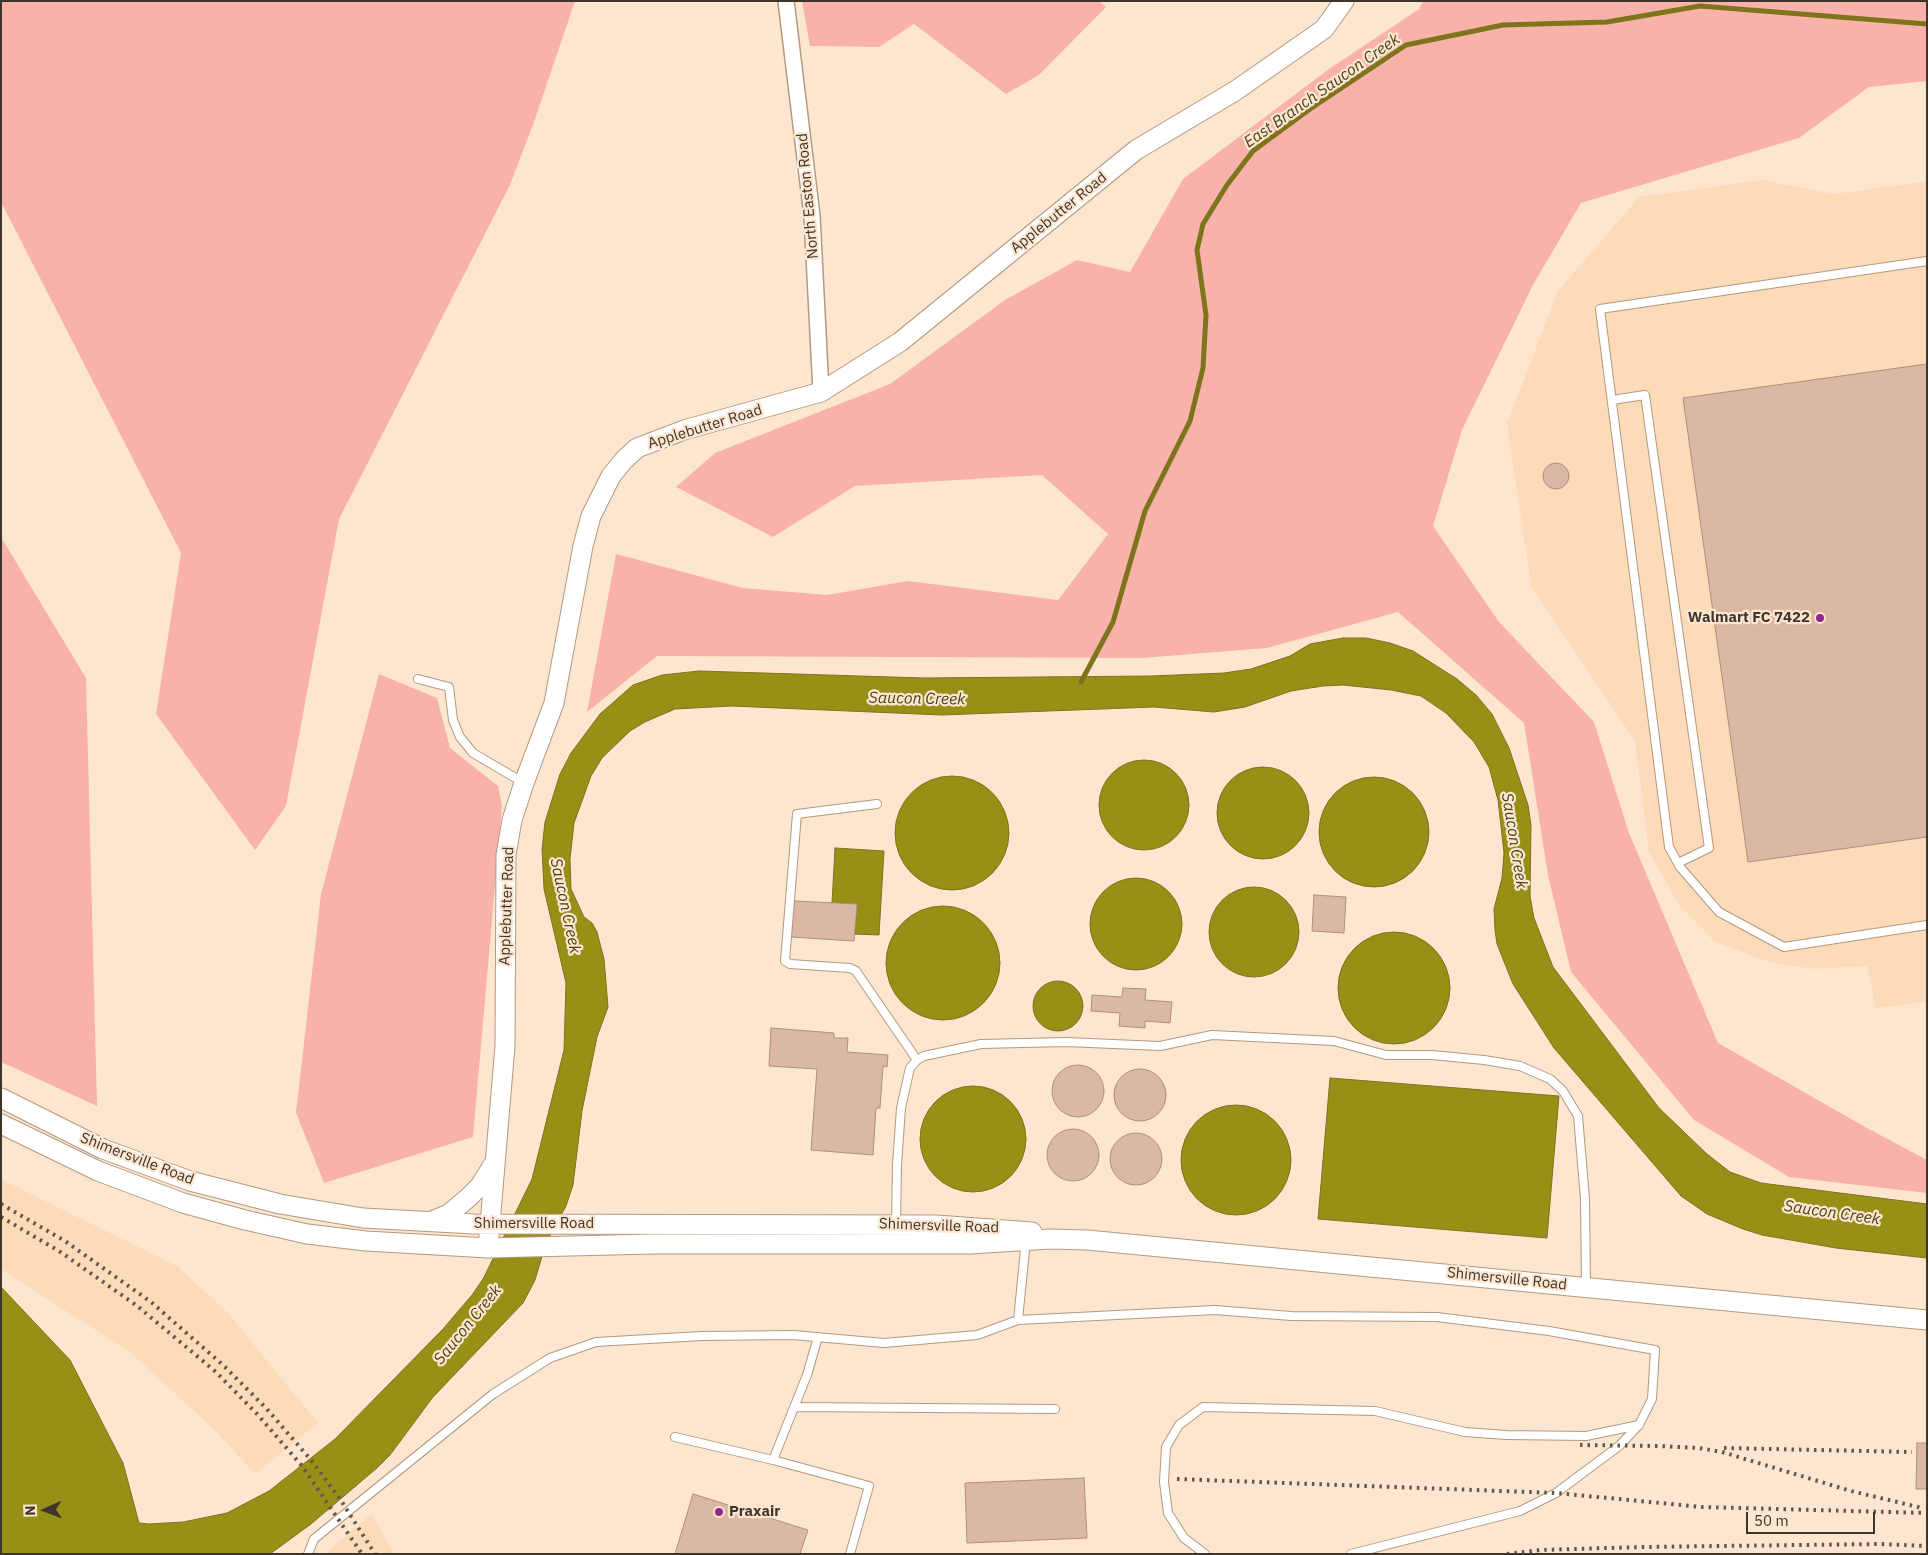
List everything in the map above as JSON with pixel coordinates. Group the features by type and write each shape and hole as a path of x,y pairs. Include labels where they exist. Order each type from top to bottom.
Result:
{"street":[{"name":"North Easton Road","path":"786,1 812,216 821,392"},
{"name":"Applebutter Road","path":"488,1248 481,1225 492,1193 505,1046 506,855 512,820 554,703 583,546 591,516 611,476 637,448 684,430 821,392 900,342 1136,150 1235,91 1324,29 1344,1"},
{"name":"Shimersville Road","path":"1,1098 103,1148 190,1181 250,1198 317,1211 381,1220 481,1225 896,1224 994,1227 1087,1240 1927,1320"},
{"name":"Shimersville Road","path":"1,1124 58,1153 126,1183 218,1213 307,1234 335,1238 397,1244 488,1248 623,1245 970,1244 1026,1240 1087,1240"},
{"path":"429,1222 449,1214 470,1197 489,1173 496,1156"}],"lane":[{"path":"1927,261 1600,309 1669,847 1678,863 1719,912 1784,947 1927,925"},
{"path":"1612,400 1646,395 1709,848 1678,863"},
{"path":"418,679 449,687 452,720 460,737 473,753 524,783"},
{"path":"877,804 797,814 785,961 790,964 850,968 856,971 917,1060"},
{"path":"896,1224 897,1165 901,1108 910,1068 917,1060 924,1056 981,1044 1066,1042 1160,1046 1212,1035 1334,1041 1386,1055 1432,1055 1520,1066 1550,1079 1562,1091 1578,1116 1585,1200 1586,1287"},
{"path":"1018,1320 1026,1240"},
{"path":"308,1554 314,1539 493,1394 550,1358 596,1342 702,1336 818,1337 884,1343 977,1335 1018,1320 1215,1310 1291,1316 1437,1317 1549,1331 1655,1350 1652,1398 1639,1425 1619,1446 1556,1493 1520,1511 1351,1554"},
{"path":"773,1460 794,1407 818,1337"},
{"path":"794,1407 1055,1409"},
{"path":"1205,1554 1184,1538 1168,1513 1164,1482 1166,1447 1179,1425 1204,1407 1375,1411 1465,1432 1506,1435 1586,1436 1639,1425"},
{"path":"675,1437 773,1460 869,1486 850,1554"}],"shaded area":[{"path":"1,1 575,1 534,122 510,185 339,519 286,806 255,850 156,714 181,553 1,202"},
{"path":"802,1 1099,1 1106,7 1039,75 1006,94 914,24 879,47 810,46"},
{"path":"1423,1 1927,1 1927,81 1869,87 1799,138 1581,203 1533,285 1462,430 1433,526 1499,622 1594,722 1629,833 1718,1043 1927,1160 1927,1193 1789,1177 1694,1120 1571,972 1548,875 1524,723 1398,612 1267,648 1142,658 657,656 587,712 616,554 743,588 827,595 908,581 1058,600 1108,534 1042,475 855,486 773,537 676,487 715,453 890,384 1005,300 1077,260 1130,272 1183,179 1329,69 1419,9"},
{"path":"1762,180 1834,194 1927,181 1927,1002 1876,1008 1867,966 1814,969 1769,962 1715,942 1679,905 1649,852 1635,741 1531,586 1507,424 1558,291 1639,197"},
{"path":"1,537 86,678 97,1106 1,1062"},
{"path":"379,674 437,698 450,748 498,786 502,805 473,1137 324,1183 296,1113 321,894"},
{"path":"1,1179 177,1266 228,1313 318,1423 255,1474 215,1430 131,1353 1,1269"},
{"path":"371,1514 395,1554 325,1554"}],"water":[{"name":"Saucon Creek","path":"1343,638 1366,638 1390,643 1413,651 1457,679 1476,695 1492,714 1509,748 1528,805 1531,825 1530,896 1534,918 1553,967 1659,1108 1707,1154 1730,1172 1761,1183 1927,1204 1927,1258 1836,1248 1762,1235 1707,1214 1681,1196 1554,1048 1513,984 1497,944 1495,930 1494,909 1502,878 1504,853 1498,800 1489,767 1474,742 1446,713 1421,696 1391,690 1343,685 1323,686 1291,691 1245,707 1214,712 1154,707 942,715 731,706 675,709 630,731 602,758 591,776 574,823 570,859 571,889 584,917 592,923 597,932 604,959 608,1007 597,1037 582,1111 573,1185 566,1206 546,1243 535,1280 523,1303 433,1397 390,1455 377,1468 311,1524 270,1554 1,1554 1,1287 70,1360 123,1463 139,1523 149,1524 183,1522 227,1513 269,1491 335,1439 443,1329 472,1295 483,1279 532,1179 564,1050 566,983 544,889 542,849 545,822 560,774 571,753 600,714 633,685 662,675 699,671 924,678 1151,676 1224,673 1251,669 1290,656 1310,644"},
{"path":"1144,760 1161,763 1176,773 1186,788 1189,805 1186,822 1176,837 1161,847 1144,850 1127,847 1112,837 1102,822 1099,805 1102,788 1112,773 1127,763"},
{"path":"1263,767 1280,771 1295,781 1305,796 1309,813 1305,830 1295,845 1280,855 1263,859 1246,855 1231,845 1221,830 1217,813 1221,796 1231,781 1246,771"},
{"path":"952,776 974,780 992,793 1005,811 1009,833 1005,855 992,873 974,886 952,890 930,886 912,873 899,855 895,833 899,811 912,793 930,780"},
{"path":"1374,777 1395,781 1413,793 1425,811 1429,832 1425,853 1413,871 1395,883 1374,887 1353,883 1335,871 1323,853 1319,832 1323,811 1335,793 1353,781"},
{"path":"835,848 884,851 879,935 855,934 857,904 832,903"},
{"path":"1136,878 1154,882 1168,892 1178,906 1182,924 1178,942 1168,956 1154,966 1136,970 1118,966 1104,956 1094,942 1090,924 1094,906 1104,892 1118,882"},
{"path":"1254,887 1271,891 1286,900 1295,915 1299,932 1295,949 1286,964 1271,973 1254,977 1237,973 1222,964 1213,949 1209,932 1213,915 1222,900 1237,891"},
{"path":"943,906 965,910 984,922 996,941 1000,963 996,985 984,1004 965,1016 943,1020 921,1016 902,1004 890,985 886,963 890,941 902,922 921,910"},
{"path":"1394,932 1405,933 1415,937 1433,949 1445,967 1449,977 1449,999 1445,1009 1433,1027 1415,1039 1405,1043 1394,1044 1383,1043 1373,1039 1355,1027 1343,1009 1339,999 1338,988 1339,977 1343,967 1355,949 1373,937 1383,933"},
{"path":"1053,981 1063,981 1076,988 1083,1001 1083,1011 1076,1024 1063,1031 1053,1031 1044,1027 1037,1020 1033,1011 1033,1001 1037,992 1044,985"},
{"path":"1330,1078 1559,1096 1547,1238 1318,1219"},
{"path":"973,1086 993,1090 1011,1101 1022,1119 1026,1139 1022,1159 1011,1177 993,1188 973,1192 953,1188 935,1177 924,1159 920,1139 924,1119 935,1101 953,1090"},
{"path":"1236,1105 1247,1106 1257,1110 1275,1121 1286,1139 1290,1149 1290,1171 1286,1181 1275,1199 1257,1210 1247,1214 1236,1215 1225,1214 1215,1210 1197,1199 1186,1181 1182,1171 1181,1160 1182,1149 1186,1139 1197,1121 1215,1110 1225,1106"}],"building":[{"name":"Walmart FC 7422","path":"1927,364 1927,837 1748,862 1683,398"},
{"path":"1556,463 1565,467 1569,476 1565,485 1556,489 1547,485 1543,476 1547,467"},
{"path":"1314,895 1346,897 1344,933 1312,931"},
{"path":"794,901 857,904 854,941 791,937"},
{"path":"1123,988 1146,989 1145,1000 1172,1002 1170,1023 1145,1021 1145,1028 1119,1026 1120,1013 1091,1011 1092,995 1122,997"},
{"path":"771,1028 834,1033 834,1038 848,1038 847,1052 888,1055 887,1067 883,1066 880,1108 876,1108 873,1155 811,1150 817,1069 769,1066"},
{"path":"1073,1065 1083,1065 1092,1069 1100,1077 1104,1091 1100,1105 1092,1113 1083,1117 1073,1117 1064,1113 1056,1105 1052,1096 1052,1086 1056,1077 1064,1069"},
{"path":"1135,1069 1145,1069 1154,1073 1162,1081 1166,1095 1162,1109 1154,1117 1145,1121 1135,1121 1126,1117 1118,1109 1114,1100 1114,1090 1118,1081 1126,1073"},
{"path":"1068,1129 1078,1129 1087,1133 1095,1141 1099,1155 1095,1169 1087,1177 1078,1181 1068,1181 1059,1177 1051,1169 1047,1160 1047,1150 1051,1141 1059,1133"},
{"path":"1131,1133 1141,1133 1150,1137 1158,1145 1162,1159 1158,1173 1150,1181 1141,1185 1131,1185 1122,1181 1114,1173 1110,1164 1110,1154 1114,1145 1122,1137"},
{"path":"1917,1443 1927,1443 1927,1489 1916,1489"},
{"path":"1084,1478 1087,1538 967,1543 965,1483"},
{"name":"Praxair","path":"693,1494 808,1530 800,1554 675,1554"}],"waterway":[{"name":"East Branch Saucon Creek","path":"1081,682 1113,622 1145,511 1190,421 1203,368 1206,315 1197,250 1203,224 1227,185 1253,151 1310,109 1406,45 1503,25 1607,22 1700,6 1927,24"}],"railway":[{"path":"1,1204 65,1241 151,1302 223,1365 266,1408 311,1460 340,1499 375,1554"},
{"path":"1,1217 59,1251 136,1305 216,1372 258,1415 302,1466 362,1554"},
{"path":"1580,1445 1659,1446 1699,1448 1722,1452 1851,1491 1922,1508"},
{"path":"1724,1448 1912,1452"},
{"path":"1177,1479 1556,1493 1702,1507 1927,1513"},
{"path":"1507,1554 1540,1550 1642,1547 1880,1544 1927,1546"}],"place":[{"name":"Walmart FC 7422","path":"1820,618"},
{"name":"Praxair","path":"719,1512"}]}
